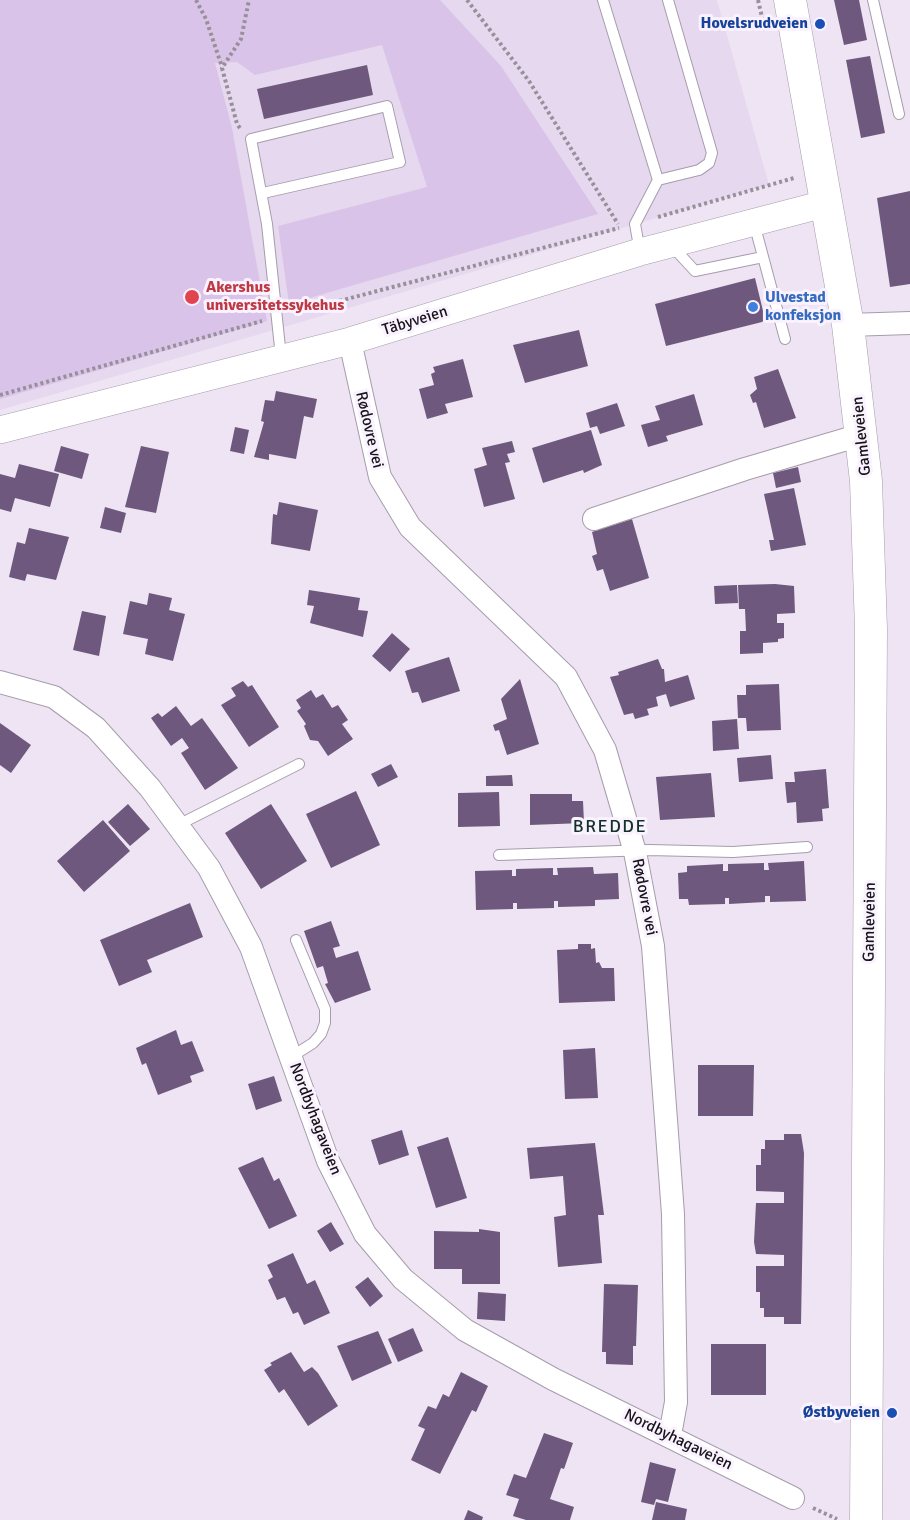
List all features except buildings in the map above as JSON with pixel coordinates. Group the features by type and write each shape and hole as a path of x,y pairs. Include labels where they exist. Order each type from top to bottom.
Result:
{"main road":[{"name":"Gamleveien","path":"790,0 828,203 848,325 863,438 871,628 867,1520"}],"street":[{"name":"Täbyveien","path":"0,430 282,360 640,252 828,203"},
{"path":"848,325 910,323"},
{"name":"Rødovre vei","path":"350,341 380,477 410,527 566,677 605,750 635,852 653,946 673,1214 676,1402 670,1435"},
{"path":"594,519 756,466 847,439 863,438"},
{"name":"Nordbyhagaveien","path":"0,682 54,697 96,728 150,788 209,868 251,947 333,1171 365,1234 403,1279 465,1330 553,1379 670,1435 793,1498"}],"lane":[{"path":"603,0 658,180 634,224 640,252"},
{"path":"658,180 699,170 709,163 712,153 668,0"},
{"path":"873,0 899,114"},
{"path":"263,193 400,162 387,106 251,139 263,193 282,360"},
{"path":"754,223 785,339"},
{"path":"670,244 695,271 763,256"},
{"path":"177,825 299,764"},
{"path":"499,855 649,850 733,852 807,847"},
{"path":"291,1057 313,1043 321,1034 325,1023 325,1010 296,940"}],"path":[{"path":"196,0 206,19 237,124 251,139"},
{"path":"222,68 241,39 249,0"},
{"path":"466,0 529,81 620,228"},
{"path":"0,394 277,317 620,228 794,178"}],"shaded area":[{"name":"Akershus universitetssykehus","path":"0,0 717,0 769,185 0,410"},
{"name":"Akershus universitetssykehus","path":"0,0 440,0 501,66 598,214 289,304 278,226 427,187 382,45 255,75 237,62 215,63 232,128 267,321 0,399"}],"place":[{"name":"Hovelsrudveien","path":"820,24"},
{"name":"Akershus universitetssykehus","path":"192,297"},
{"name":"Ulvestad konfeksjon","path":"753,307"},
{"name":"Østbyveien","path":"892,1413"}],"district":[{"name":"BREDDE","path":"610,827"}]}
